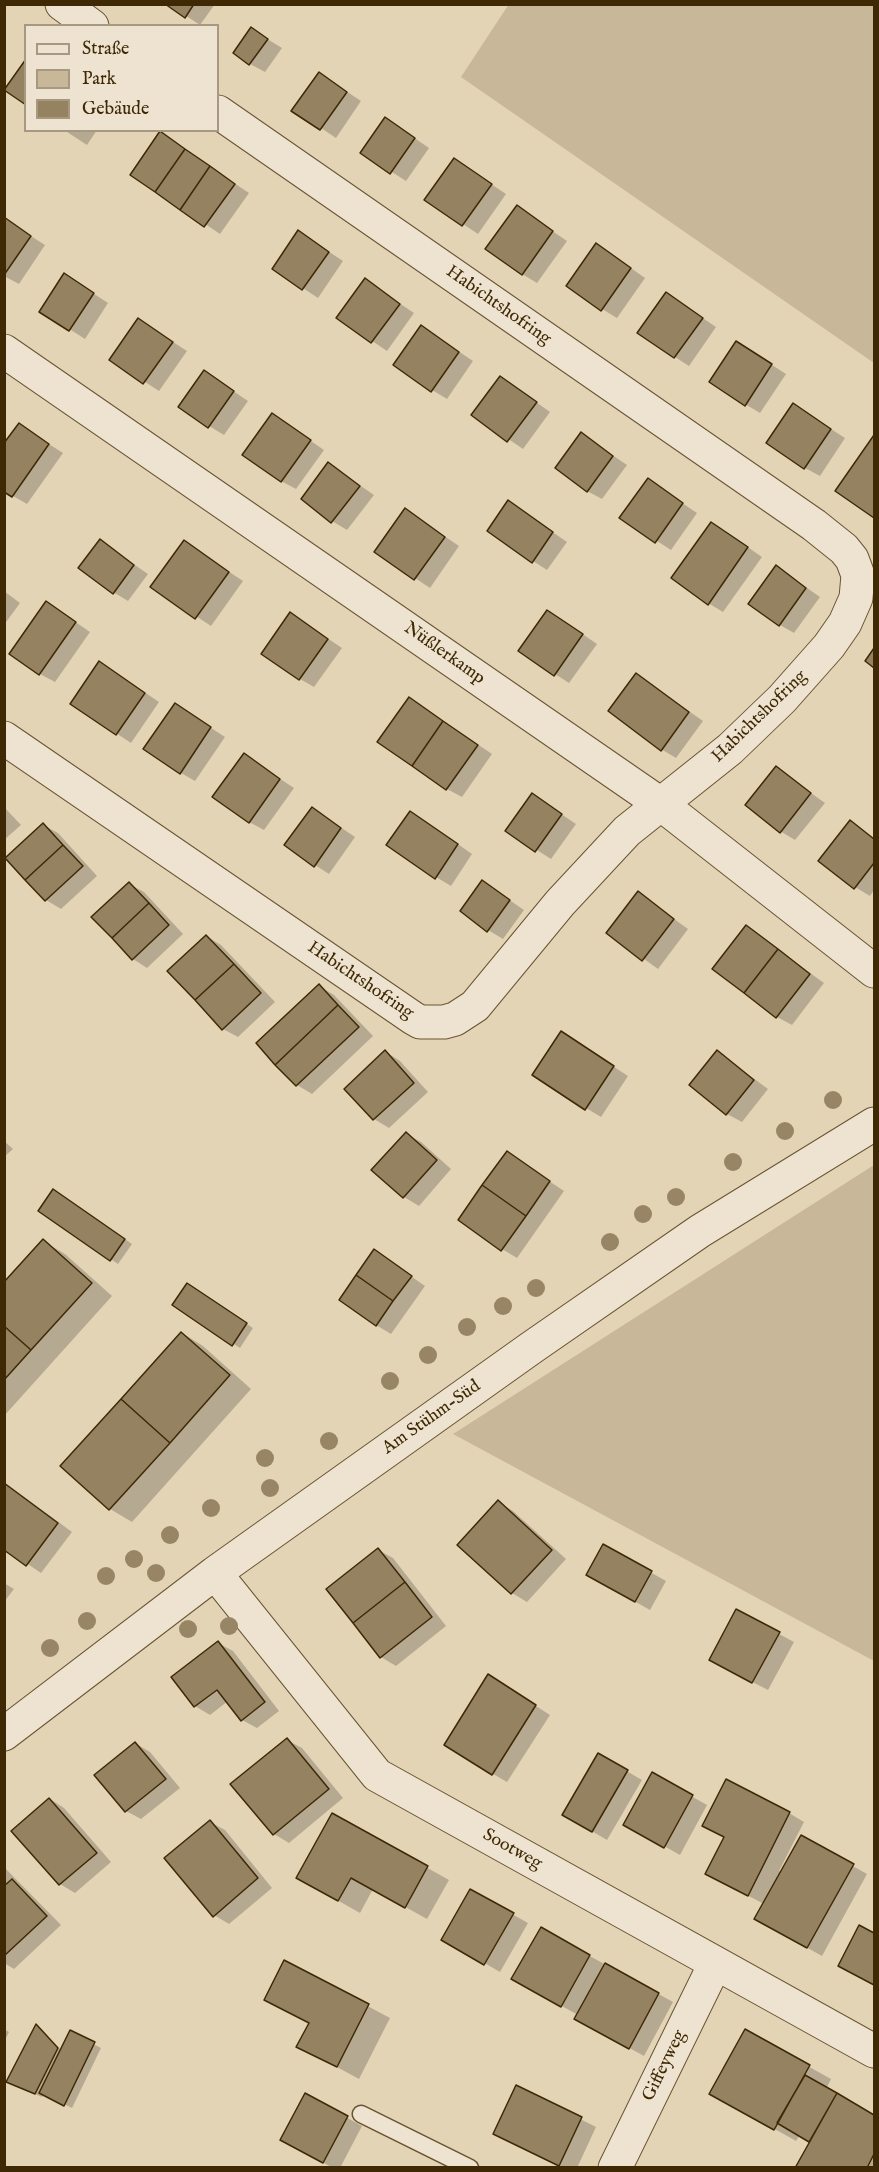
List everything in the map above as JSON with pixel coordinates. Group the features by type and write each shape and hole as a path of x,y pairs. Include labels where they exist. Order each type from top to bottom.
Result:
{"street":[{"path":"62,4 89,24"},
{"name":"Habichtshofring","path":"4,738 420,1022 444,1022 455,1019 475,1006 588,872 627,831 662,805 745,735 782,699 829,646 845,623 856,598 858,575 852,559 844,549 814,525 219,113"},
{"name":"Nüßlerkamp","path":"4,351 662,805 874,970"},
{"name":"Am Stühm-Süd","path":"4,1734 215,1573 700,1231 874,1124"},
{"name":"Sootweg","path":"215,1573 378,1775 874,2051"},
{"name":"Giffeyweg","path":"615,2168 715,1964"}],"lane":[{"path":"361,2114 470,2168"}],"green space":[{"path":"509,4 874,5 874,363 461,77"},
{"path":"874,1165 874,1661 453,1434"}],"building":[{"path":"165,4 194,4 185,18"},
{"path":"251,27 268,39 249,65 233,53"},
{"path":"24,62 24,104 4,90"},
{"path":"319,72 347,92 320,130 291,111"},
{"path":"385,117 415,138 390,174 360,153"},
{"path":"159,132 185,149 155,192 130,175"},
{"path":"185,149 210,166 180,210 155,192"},
{"path":"454,158 492,184 462,226 424,200"},
{"path":"210,166 235,184 204,227 180,210"},
{"path":"517,205 553,231 522,275 485,249"},
{"path":"4,217 31,236 4,275"},
{"path":"298,230 329,252 302,290 272,269"},
{"path":"596,243 631,268 601,311 566,286"},
{"path":"64,273 94,293 69,331 39,312"},
{"path":"365,278 400,304 371,343 336,318"},
{"path":"666,292 703,318 674,358 637,333"},
{"path":"138,318 173,342 143,384 109,360"},
{"path":"421,325 459,352 431,392 393,365"},
{"path":"736,341 772,364 745,406 709,382"},
{"path":"204,370 234,391 208,428 178,407"},
{"path":"500,376 537,402 507,442 471,415"},
{"path":"793,403 831,429 804,469 766,443"},
{"path":"272,413 311,440 281,482 242,455"},
{"path":"19,423 49,444 12,497 4,492 4,443"},
{"path":"581,432 613,456 587,492 555,468"},
{"path":"874,435 874,518 835,491"},
{"path":"328,462 360,486 331,523 301,499"},
{"path":"648,478 683,503 655,543 619,518"},
{"path":"508,500 553,532 532,563 487,531"},
{"path":"405,508 445,537 414,580 374,552"},
{"path":"711,522 748,547 708,605 671,578"},
{"path":"100,539 134,565 113,594 78,568"},
{"path":"184,540 229,572 195,619 150,587"},
{"path":"776,565 806,588 779,626 748,604"},
{"path":"46,601 76,622 39,675 9,654"},
{"path":"547,610 583,634 554,676 518,651"},
{"path":"290,612 328,639 299,680 261,654"},
{"path":"874,648 874,668 865,661"},
{"path":"99,661 145,693 116,735 70,704"},
{"path":"636,673 689,712 661,751 608,711"},
{"path":"409,697 443,721 412,766 377,742"},
{"path":"175,703 211,727 180,774 143,749"},
{"path":"443,721 478,745 446,790 412,766"},
{"path":"244,753 280,779 249,823 212,797"},
{"path":"776,766 811,793 780,833 745,805"},
{"path":"532,793 562,814 535,852 505,831"},
{"path":"312,807 341,828 314,867 284,845"},
{"path":"410,811 458,844 435,879 386,845"},
{"path":"850,820 874,839 874,863 854,889 818,861"},
{"path":"43,823 63,845 25,880 5,858"},
{"path":"63,845 83,866 45,901 25,880"},
{"path":"482,880 510,900 487,932 460,911"},
{"path":"129,882 149,903 112,938 91,917"},
{"path":"638,891 674,919 642,961 606,933"},
{"path":"149,903 169,925 132,960 112,938"},
{"path":"746,925 778,949 744,993 712,969"},
{"path":"206,935 234,964 195,1000 167,971"},
{"path":"778,949 810,974 776,1018 744,993"},
{"path":"234,964 261,993 222,1030 195,1000"},
{"path":"319,984 338,1005 275,1065 256,1043"},
{"path":"338,1005 359,1027 296,1086 275,1065"},
{"path":"561,1031 614,1066 585,1110 532,1075"},
{"path":"385,1050 414,1083 373,1120 344,1089"},
{"path":"717,1050 754,1080 726,1115 689,1085"},
{"path":"406,1132 437,1160 403,1198 371,1170"},
{"path":"507,1151 550,1181 526,1216 482,1185"},
{"path":"482,1185 526,1216 501,1251 458,1220"},
{"path":"53,1189 125,1239 110,1261 38,1211"},
{"path":"43,1239 92,1283 31,1350 4,1326 4,1282"},
{"path":"374,1249 412,1276 393,1301 356,1275"},
{"path":"356,1275 393,1301 376,1326 339,1300"},
{"path":"187,1283 247,1323 232,1346 172,1305"},
{"path":"4,1326 31,1350 4,1380"},
{"path":"181,1332 230,1375 170,1443 121,1399"},
{"path":"121,1399 170,1443 109,1510 60,1466"},
{"path":"4,1483 58,1523 26,1566 4,1550"},
{"path":"498,1500 552,1550 511,1594 457,1545"},
{"path":"603,1544 652,1571 635,1602 586,1575"},
{"path":"378,1548 405,1582 353,1623 326,1589"},
{"path":"405,1582 432,1617 380,1658 353,1623"},
{"path":"736,1609 780,1632 752,1683 709,1660"},
{"path":"218,1641 265,1702 241,1721 217,1690 194,1707 171,1677"},
{"path":"488,1674 536,1705 492,1775 444,1745"},
{"path":"287,1738 329,1789 273,1835 230,1784"},
{"path":"135,1742 166,1779 125,1812 94,1775"},
{"path":"598,1753 628,1770 592,1832 562,1815"},
{"path":"652,1772 693,1795 664,1848 623,1825"},
{"path":"726,1779 790,1812 748,1896 705,1874 724,1837 702,1826"},
{"path":"49,1798 97,1853 59,1885 11,1831"},
{"path":"332,1813 428,1866 405,1908 351,1878 338,1901 296,1878"},
{"path":"210,1820 258,1878 213,1917 164,1858"},
{"path":"801,1835 854,1864 807,1948 754,1919"},
{"path":"12,1879 47,1916 4,1956 4,1886"},
{"path":"470,1889 514,1913 484,1965 441,1940"},
{"path":"859,1925 874,1933 874,1985 838,1966"},
{"path":"541,1927 590,1955 561,2007 511,1979"},
{"path":"284,1960 369,2004 337,2067 296,2047 309,2023 264,2000"},
{"path":"605,1963 659,1993 629,2049 574,2019"},
{"path":"36,2024 58,2048 35,2094 6,2082"},
{"path":"745,2029 810,2065 774,2130 709,2094"},
{"path":"70,2030 95,2042 64,2106 39,2093"},
{"path":"805,2075 837,2093 809,2142 777,2123"},
{"path":"516,2085 582,2117 559,2166 493,2134"},
{"path":"305,2093 348,2116 323,2163 280,2140"},
{"path":"837,2093 874,2115 874,2154 867,2168 795,2168"}]}
